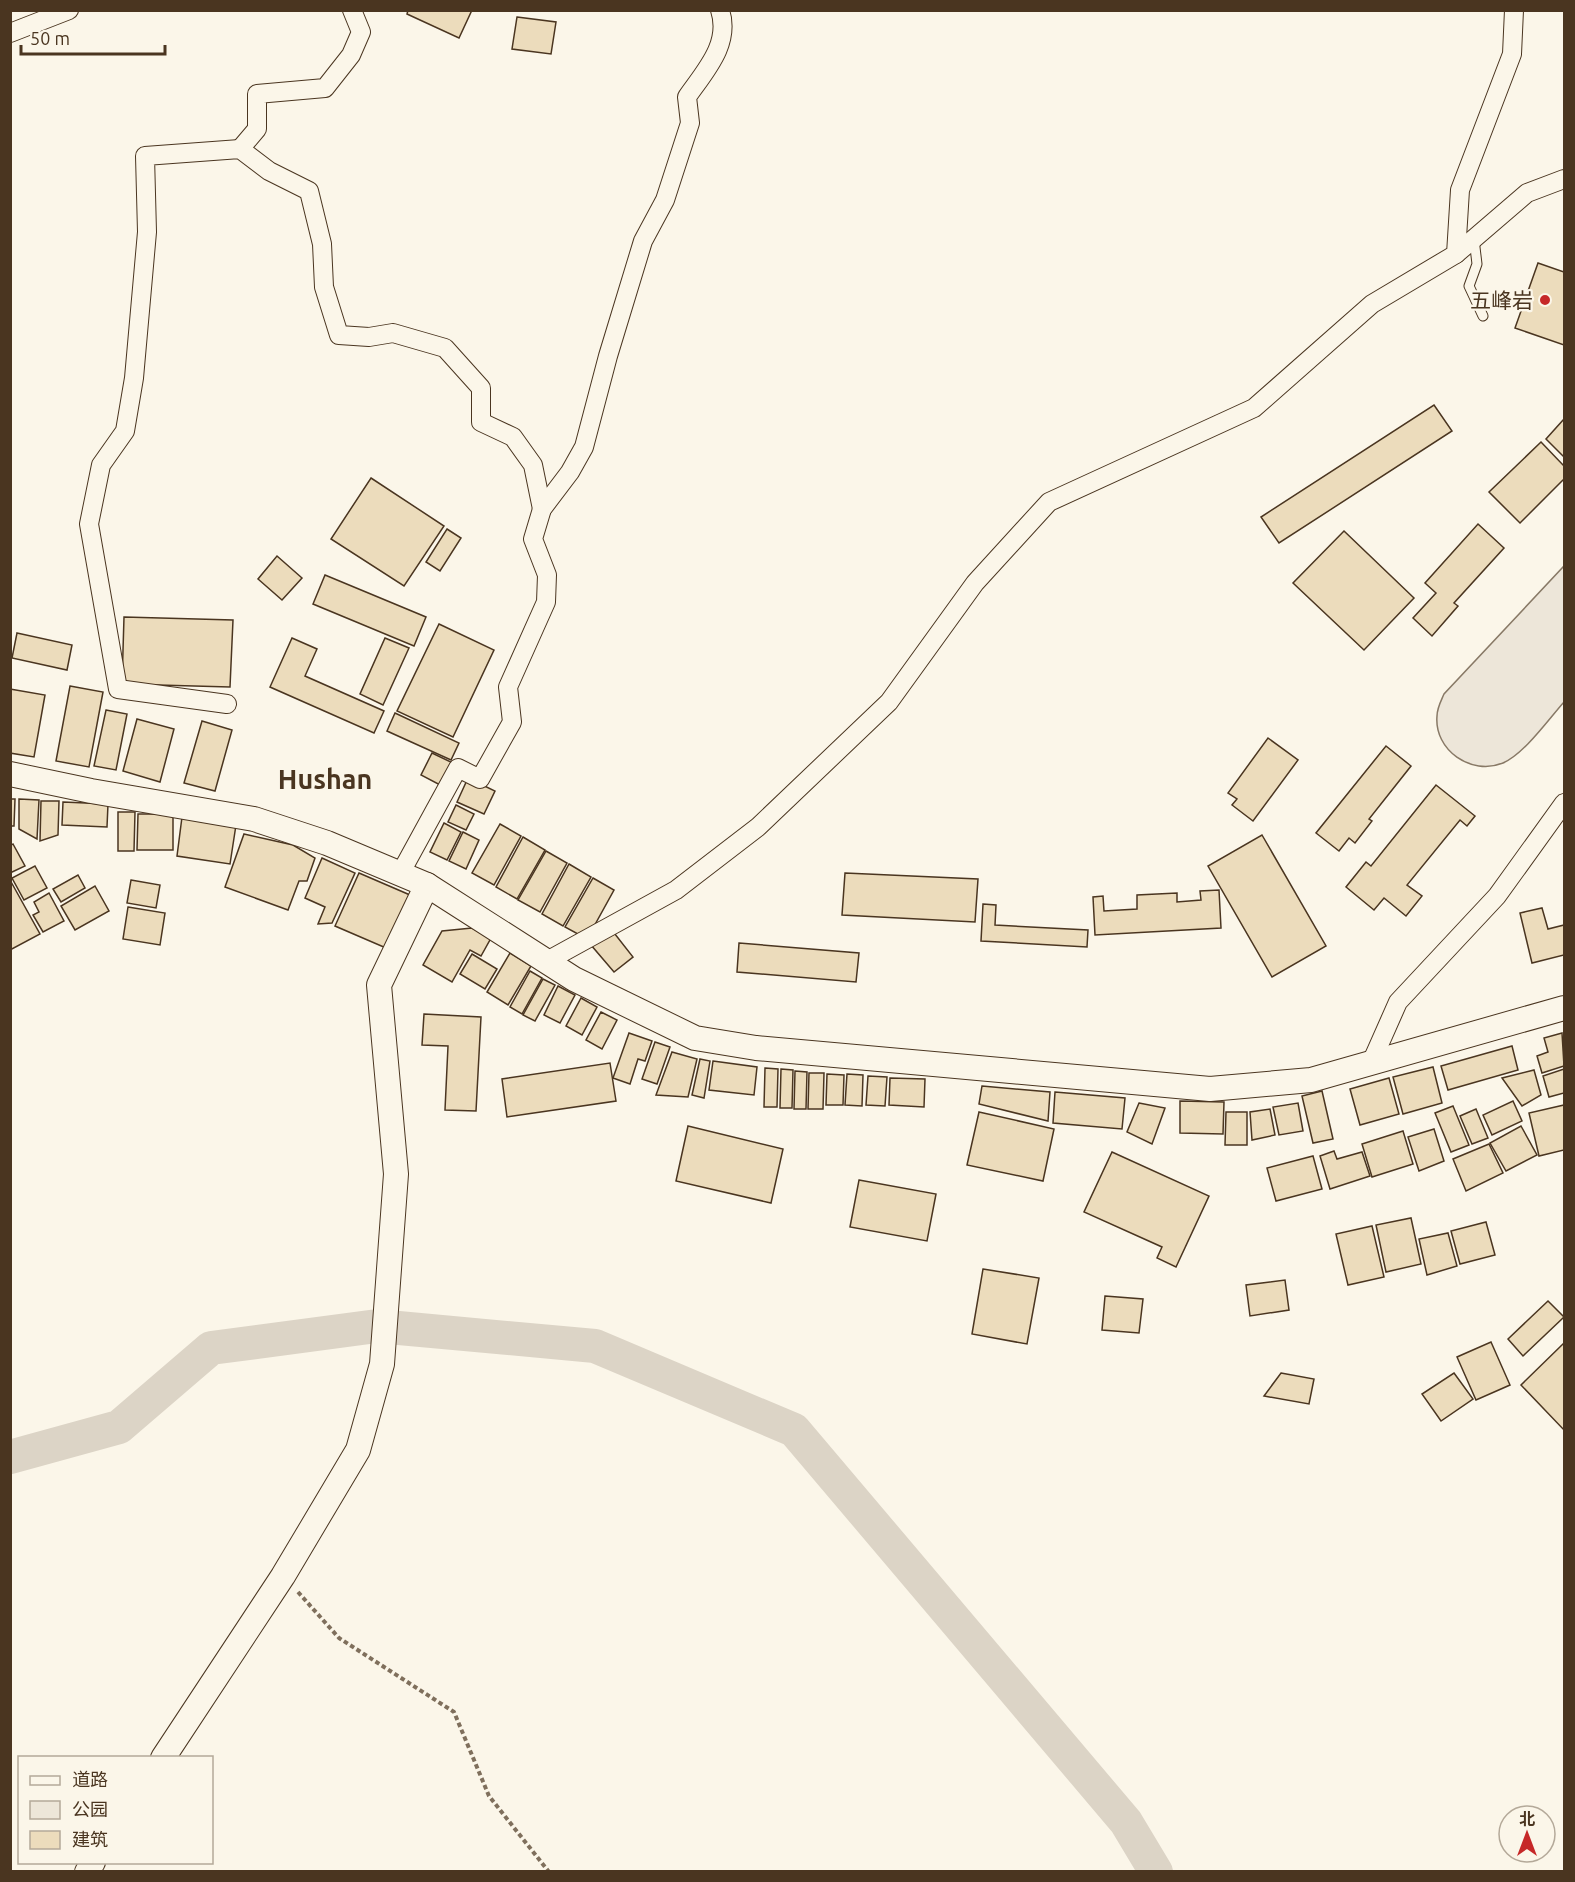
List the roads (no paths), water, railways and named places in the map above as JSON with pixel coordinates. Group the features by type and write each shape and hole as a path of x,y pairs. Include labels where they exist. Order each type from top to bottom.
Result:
{"street":[{"path":"10,33 69,10"},
{"path":"240,148 257,129 257,94 325,88 351,55 361,32 352,10"},
{"path":"400,874 458,768 480,779 512,722 508,687 546,602 547,575 533,539 542,509 570,472 584,447 608,356 643,242 665,200 690,123 687,97 720,50 720,10"},
{"path":"1456,254 1460,190 1512,54 1514,10"},
{"path":"227,704 118,689 89,524 101,465 125,430 134,378 147,232 145,156 240,148 269,171 309,191 322,244 324,287 339,335 369,337 393,333 445,348 481,388 481,422 513,437 533,465 542,509"},
{"path":"547,962 676,890 758,827 889,702 975,583 1049,502 1254,408 1372,304 1456,254 1527,193 1564,179"},
{"path":"10,774 91,791 254,819 327,843 427,885 574,979 695,1038 756,1048 1210,1089 1311,1080 1564,1008"},
{"path":"1371,1063 1398,1002 1497,896 1564,803"},
{"path":"164,1756 284,1576 358,1450 382,1364 396,1174 379,985 427,885"}],"lane":[{"path":"1474,239 1477,264 1469,286 1483,316"}],"waterway":[{"path":"10,1457 119,1427 211,1348 377,1326 595,1346 794,1430 1126,1822 1156,1872"}],"place":[{"name":"五峰岩","path":"1545,300"}],"district":[{"name":"Hushan","path":"325,779"}]}
